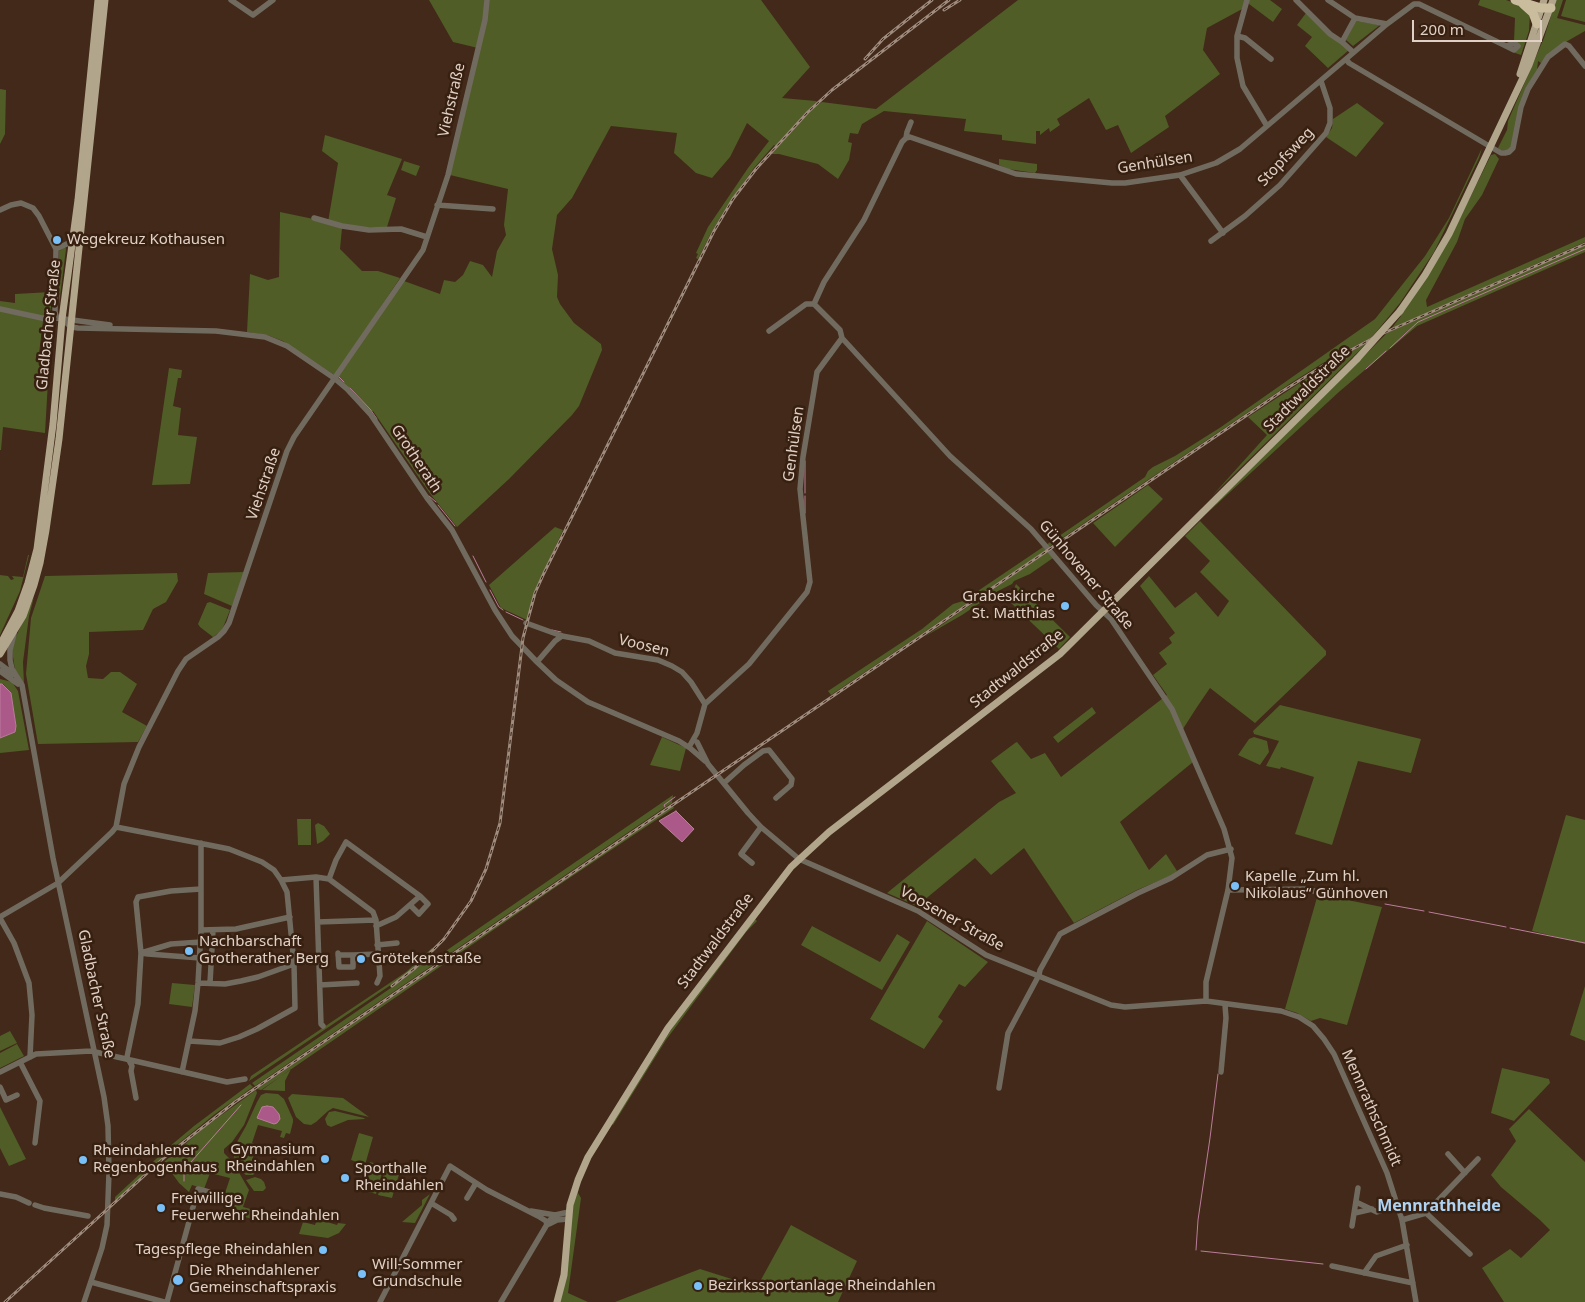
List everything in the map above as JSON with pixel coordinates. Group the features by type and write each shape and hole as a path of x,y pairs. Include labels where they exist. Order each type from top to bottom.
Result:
{"highway":[{"path":"1514,0 1544,3"},
{"path":"1514,0 1531,10 1536,18 1536,24"}],"main road":[{"name":"Gladbacher Straße","path":"0,645 21,602 37,549 53,424 60,319 73,241 98,0"},
{"name":"Gladbacher Straße","path":"0,654 23,616 40,562 58,439 105,0"},
{"name":"Stadtwaldstraße","path":"1512,98 1544,3"},
{"name":"Stadtwaldstraße","path":"557,1302 564,1275 569,1216 575,1186 588,1157 654,1050 772,889 816,843 1044,668 1104,612 1357,359 1400,311 1440,250 1490,147 1536,47 1544,3"}],"street":[{"path":"231,0 253,15 273,0"},
{"name":"Viehstraße","path":"116,827 124,784 141,743 178,671 186,659 218,637 229,623 287,451 303,422 423,250 448,175 485,20 487,0"},
{"path":"1247,0 1237,36 1237,58 1243,86 1267,126"},
{"path":"1296,0 1330,34 1353,52"},
{"path":"1328,0 1355,18 1387,24"},
{"name":"Genhülsen","path":"906,138 910,137 1016,174 1112,183 1125,183 1180,175 1205,168 1228,157 1252,140 1412,2 1506,46"},
{"path":"1342,42 1355,18"},
{"path":"1237,36 1245,38 1271,58"},
{"path":"1346,59 1349,63 1501,153 1508,153 1512,150 1521,107 1542,64 1551,54 1565,44 1585,66"},
{"name":"Stopfsweg","path":"1211,241 1245,216 1280,184 1327,130 1330,120 1330,108 1321,81"},
{"path":"814,304 824,282 864,220 902,142 906,138 911,122"},
{"path":"1180,175 1223,233"},
{"path":"0,210 21,203 34,208 39,216 56,249 55,312 60,319"},
{"path":"437,205 493,208"},
{"path":"314,218 342,226 370,230 401,228 427,237"},
{"path":"56,249 73,241"},
{"path":"769,331 806,304 814,304 840,330 842,338"},
{"name":"Grotherath","path":"0,309 51,320 60,319 71,324 222,331 272,338 335,378 371,415 427,498 452,530 495,610 512,636 537,662 556,680 588,702 691,748"},
{"name":"Genhülsen","path":"705,704 749,664 807,592 810,582 800,489 802,466 817,372 842,338"},
{"name":"Günhovener Straße","path":"842,338 950,456 1031,529 1111,619 1172,709 1231,849 1232,858 1228,890 1206,982 1206,1001"},
{"name":"Voosen","path":"526,623 562,636 589,641 615,653 658,660 672,666 682,672 691,682 705,704"},
{"name":"Gladbacher Straße","path":"15,632 10,650 10,660 22,685 58,883 95,1053 108,1126 110,1173 107,1225 102,1248 84,1302"},
{"path":"537,662 555,641 562,636"},
{"path":"0,664 17,678"},
{"path":"2,673 14,680 23,692"},
{"path":"691,748 705,704"},
{"path":"697,733 697,742 708,764"},
{"path":"691,748 697,742"},
{"path":"691,748 708,764 761,827 799,859"},
{"path":"724,783 762,750 769,750 792,779 791,785 776,798"},
{"path":"30,1057 32,1015 29,983 18,952 0,918 58,883 116,827 202,843 262,862 274,870 282,880 287,892 294,964 295,1008 257,1029 220,1043 189,1040"},
{"path":"752,863 741,854 761,827"},
{"path":"329,879 336,860 346,842 420,896 428,904 419,914 410,905"},
{"path":"182,1072 195,1011 198,983 202,843"},
{"path":"999,1088 1008,1033 1060,934 1171,878 1207,855 1231,849"},
{"name":"Voosener Straße","path":"799,859 918,911 986,955 1111,1005 1126,1007 1206,1001 1280,1012 1298,1017 1312,1026"},
{"path":"282,880 316,876 329,879 369,909 375,916 376,923 380,976 376,983"},
{"path":"316,876 321,1024 323,1026"},
{"path":"136,1098 131,1071 132,1066 127,1057 138,1004 141,953 136,902 138,897 171,891 201,889"},
{"path":"1228,890 1307,889 1321,893"},
{"path":"318,922 376,923 396,917 420,896"},
{"path":"201,930 236,929 290,917"},
{"path":"210,983 214,930"},
{"path":"141,953 171,944 200,942"},
{"path":"377,945 397,943"},
{"path":"141,953 200,958"},
{"path":"353,955 354,967 339,968 338,954 378,954"},
{"path":"198,983 225,984 258,977 294,964"},
{"path":"320,985 357,984"},
{"path":"1221,1072 1226,1018 1225,1005"},
{"name":"Mennrathschmidt","path":"1312,1026 1334,1054 1387,1173 1402,1220 1416,1302"},
{"path":"0,1072 36,1054 91,1051 227,1082 245,1079"},
{"path":"20,1062 40,1101 35,1143"},
{"path":"0,1087 6,1100 17,1095"},
{"path":"1448,1154 1465,1173"},
{"path":"1402,1220 1426,1213 1478,1159"},
{"path":"380,1302 450,1166 476,1183 546,1221 547,1225"},
{"path":"466,1198 476,1183"},
{"path":"1352,1226 1358,1188"},
{"path":"91,1282 165,1302 198,1189 209,1192"},
{"path":"0,1194 16,1197 44,1208 88,1216"},
{"path":"1356,1202 1377,1212 1398,1205"},
{"path":"431,1203 454,1218"},
{"path":"1354,1213 1372,1209"},
{"path":"529,1211 569,1216"},
{"path":"1426,1213 1470,1254"},
{"path":"501,1302 547,1225 555,1215"},
{"path":"547,1225 569,1216"},
{"path":"1364,1273 1376,1256 1407,1245"},
{"path":"1332,1266 1413,1283"}],"green space":[{"path":"429,0 761,0 810,67 782,98 816,101 819,104 822,102 876,109 1018,0 1246,0 1244,8 1207,28 1203,50 1220,74 1165,116 1169,127 1131,153 1118,125 1106,130 1089,98 1057,119 1060,125 1050,132 1049,128 1040,135 1040,131 1036,131 1036,144 1002,140 1002,135 964,131 966,119 884,111 862,124 858,134 850,133 848,142 852,143 849,160 838,179 818,164 779,154 771,154 777,147 774,145 754,168 727,206 698,259 696,258 698,254 696,253 708,227 748,168 769,141 747,123 730,157 712,178 696,173 674,153 677,133 611,126 572,198 557,215 552,249 558,275 557,297 560,304 574,323 601,344 602,350 579,406 572,415 509,479 457,527 431,495 373,411 371,412 333,374 283,341 267,335 247,332 250,274 268,280 279,277 280,212 328,222 338,163 322,151 325,135 402,159 387,195 396,198 387,227 342,228 340,249 362,271 378,271 400,278 378,311 404,281 440,294 444,280 455,282 463,275 470,261 483,265 492,277 497,251 506,235 504,225 508,189 450,175 478,48 453,42"},
{"path":"1249,0 1270,0 1282,9 1273,22 1249,4"},
{"path":"1480,0 1506,0 1523,6 1530,13 1529,31 1521,55 1515,53 1519,44 1514,41 1515,18 1478,5"},
{"path":"1556,0 1563,0 1557,18 1585,25 1585,31 1564,43 1541,63 1538,61 1537,70 1529,84 1512,147 1508,151 1500,150 1498,148 1507,130 1508,121 1544,38"},
{"path":"1566,0 1585,0 1585,22 1561,16"},
{"path":"1306,13 1349,50 1328,68 1305,46 1312,37 1297,25"},
{"path":"1356,21 1380,25 1353,46 1346,40"},
{"path":"0,89 6,90 5,134 0,144"},
{"path":"1357,103 1384,123 1356,157 1326,137 1332,128 1333,119"},
{"path":"1482,148 1434,252 1400,303 1372,337 1323,363 1291,383 1049,547 1046,545 1145,477 1153,467 1175,456 1221,427 1375,319 1425,256 1449,218"},
{"path":"1495,154 1499,159 1482,195 1465,219 1457,242 1426,300 1427,307 1585,237 1585,242 1391,329 1449,240 1491,155"},
{"path":"999,159 1037,164 1037,170 1035,173 1008,169 999,165"},
{"path":"404,161 420,166 416,176 401,170"},
{"path":"1585,245 1585,252 1417,326 1340,391 1204,516 1387,333"},
{"path":"65,247 66,249 59,305 59,251"},
{"path":"51,292 51,322 43,321 38,362 49,364 45,433 3,427 0,450 0,301 15,303 15,294"},
{"path":"1366,343 1212,496 1267,435 1248,417 1324,367"},
{"path":"169,368 182,370 181,378 178,378 173,406 181,408 178,435 197,437 190,484 152,485"},
{"path":"1148,485 1163,499 1115,547 1093,523"},
{"path":"1200,521 1326,651 1326,655 1255,723 1210,688 1181,732 1193,762 1120,822 1149,870 1166,854 1177,871 1074,923 1024,848 991,875 975,858 917,906 887,893 999,802 1016,793 991,761 1015,743 1017,742 1031,759 1045,753 1061,777 1167,695 1153,675 1167,664 1159,653 1172,643 1169,638 1175,633 1140,586 1149,576 1175,608 1196,592 1218,617 1229,601 1200,572 1210,561 1185,536"},
{"path":"555,527 563,530 536,589 527,620 501,608 489,585"},
{"path":"1043,547 1046,550 831,695 828,691 922,629 953,604 963,601"},
{"path":"1047,552 1053,558 1030,574 1014,581 924,637"},
{"path":"28,555 20,591 0,635 0,575 8,576 11,580 14,579 12,576 23,577"},
{"path":"244,572 232,606 204,594 208,573"},
{"path":"177,573 178,581 166,602 153,609 143,630 89,632 89,654 86,666 88,678 103,679 111,672 120,672 137,684 122,712 147,726 138,742 38,744 26,674 31,618 45,576"},
{"path":"1016,584 1070,637 1059,649 1009,601"},
{"path":"34,597 29,616 23,662 24,684 15,670 12,650 14,641"},
{"path":"210,602 230,610 222,630 213,637 198,624 207,603"},
{"path":"0,679 12,682 18,691 29,750 0,753 0,738 15,732 16,726 11,693 3,684 0,684"},
{"path":"1280,705 1421,739 1411,773 1358,761 1332,845 1295,834 1314,777 1281,767 1280,769 1266,766 1279,741 1254,734 1253,731"},
{"path":"1092,707 1096,713 1058,743 1053,737"},
{"path":"662,737 686,748 680,771 650,765"},
{"path":"1254,737 1267,741 1269,752 1260,765 1238,755 1249,739"},
{"path":"673,795 672,803 255,1086 252,1083 401,981 433,954 437,957"},
{"path":"673,806 674,808 261,1090 257,1089"},
{"path":"1566,815 1585,820 1585,944 1532,931"},
{"path":"297,819 311,819 311,845 298,845"},
{"path":"318,823 324,826 330,834 317,844 315,825"},
{"path":"1318,894 1382,907 1347,1025 1320,1018 1311,1021 1285,1009"},
{"path":"755,919 757,921 746,932 666,1040 613,1125 681,1014"},
{"path":"927,921 988,962 965,987 959,984 938,1017 943,1021 924,1049 870,1019"},
{"path":"812,926 880,962 897,934 910,942 882,990 801,945"},
{"path":"432,948 434,950 404,976 249,1081 251,1076 406,972"},
{"path":"172,983 195,985 192,1007 169,1004"},
{"path":"1585,986 1585,1041 1570,1035"},
{"path":"10,1031 17,1043 0,1051 0,1036"},
{"path":"17,1044 24,1056 0,1068 0,1053"},
{"path":"1502,1068 1549,1079 1550,1083 1514,1121 1491,1113"},
{"path":"291,1069 285,1081 285,1091 262,1090"},
{"path":"250,1084 253,1087 178,1144 115,1202 115,1197 169,1147"},
{"path":"256,1090 257,1093 244,1125 232,1142 224,1149 224,1153 233,1162 249,1190 243,1207 254,1210 252,1219 232,1213 237,1197 225,1193 230,1178 210,1173 204,1189 192,1185 189,1192 179,1183 164,1162 205,1127"},
{"path":"266,1093 278,1094 284,1099 293,1122 290,1134 286,1133 284,1138 280,1137 282,1131 258,1125 252,1143 257,1145 251,1163 254,1164 252,1170 256,1172 253,1175 246,1175 234,1157 233,1149 261,1095"},
{"path":"292,1094 343,1098 369,1117 333,1108 311,1125 304,1124 296,1117 288,1098"},
{"path":"0,1107 26,1159 9,1166 0,1148"},
{"path":"1529,1109 1585,1162 1585,1302 1504,1302 1482,1268 1510,1249 1521,1258 1550,1230 1501,1187 1491,1175 1516,1141 1509,1129"},
{"path":"335,1111 365,1119 348,1120 331,1127 327,1125 325,1119 329,1112"},
{"path":"359,1133 373,1137 365,1165 351,1160"},
{"path":"370,1162 384,1166 376,1194 362,1190"},
{"path":"386,1166 400,1171 392,1198 378,1195"},
{"path":"255,1177 264,1182 266,1188 263,1191 254,1191 246,1180"},
{"path":"579,1186 578,1193 581,1198 568,1293 588,1302 560,1302 570,1223 574,1200"},
{"path":"430,1194 415,1223 402,1222 422,1205 422,1200"},
{"path":"317,1219 337,1225 338,1223 346,1224 339,1233 328,1238 299,1234 303,1222 315,1225"},
{"path":"791,1225 857,1261 838,1302 615,1302 700,1269 757,1287"}],"shaded area":[{"path":"0,684 11,693 16,726 15,732 0,738"},
{"path":"676,811 694,829 682,842 659,821"},
{"path":"262,1107 273,1107 279,1114 280,1119 277,1123 274,1124 257,1118"}],"waterway":[{"path":"1390,348 1418,322 1585,249"},
{"path":"1366,369 1386,351"},
{"path":"338,376 344,382"},
{"path":"350,388 377,419"},
{"path":"805,461 805,493"},
{"path":"429,496 436,502"},
{"path":"805,496 805,513"},
{"path":"438,505 455,526"},
{"path":"473,556 486,582"},
{"path":"490,590 499,607 503,610"},
{"path":"506,612 523,620"},
{"path":"552,630 561,632"},
{"path":"665,807 664,805 675,797"},
{"path":"1385,904 1424,911"},
{"path":"1429,912 1506,927"},
{"path":"1510,928 1585,943"},
{"path":"1196,1250 1198,1220 1218,1074"},
{"path":"184,1181 184,1170 241,1105"},
{"path":"1201,1251 1323,1264"}],"railway":[{"path":"865,59 883,39 932,0"},
{"path":"392,986 415,968 444,939 471,901 486,869 500,823 523,638 535,593 714,231 733,199 756,169 808,112 832,90 949,0"},
{"path":"944,10 960,0"},
{"path":"5,1302 166,1156 235,1102 1281,392 1334,359 1377,336 1585,244"}],"place":[{"name":"Wegekreuz Kothausen","path":"57,240"},
{"name":"Grabeskirche St. Matthias","path":"1065,606"},
{"name":"Kapelle „Zum hl. Nikolaus“ Günhoven","path":"1235,886"},
{"name":"Nachbarschaft Grotherather Berg","path":"189,951"},
{"name":"Grötekenstraße","path":"361,959"},
{"name":"Gymnasium Rheindahlen","path":"325,1159"},
{"name":"Rheindahlener Regenbogenhaus","path":"83,1160"},
{"name":"Sporthalle Rheindahlen","path":"345,1178"},
{"name":"Freiwillige Feuerwehr Rheindahlen","path":"161,1208"},
{"name":"Tagespflege Rheindahlen","path":"323,1250"},
{"name":"Will-Sommer Grundschule","path":"362,1274"},
{"name":"Die Rheindahlener Gemeinschaftspraxis","path":"178,1280"},
{"name":"Bezirkssportanlage Rheindahlen","path":"698,1286"}],"district":[{"name":"Mennrathheide","path":"1439,1206"}]}
